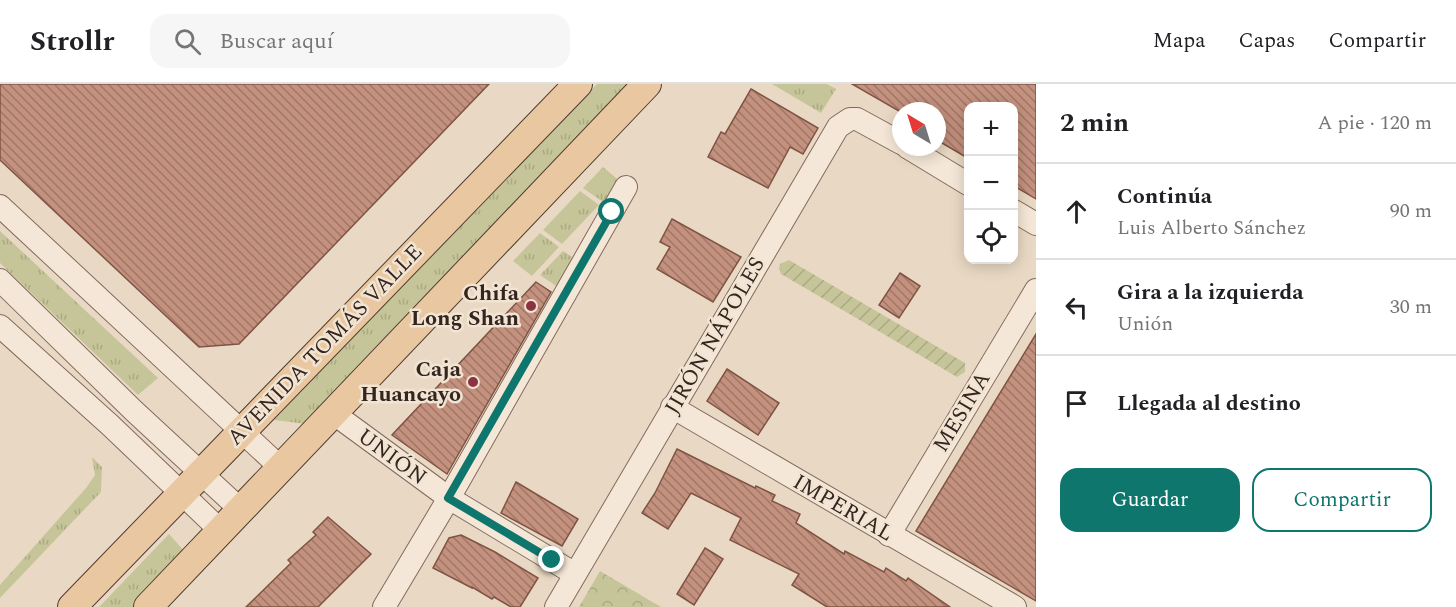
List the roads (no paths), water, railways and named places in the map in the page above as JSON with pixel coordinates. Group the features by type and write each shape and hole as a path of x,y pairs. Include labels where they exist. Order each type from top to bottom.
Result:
{"main road":[{"name":"AVENIDA TOMÁS VALLE","path":"72,607 578,84"},
{"path":"148,607 647,84"}],"street":[{"name":"JIRÓN NÁPOLES","path":"556,607 838,127 850,119 857,118 892,138"},
{"path":"922,156 964,181"},
{"path":"384,607 626,187"},
{"path":"0,206 281,468"},
{"path":"1018,213 1036,224"},
{"path":"0,280 134,411 192,483 221,531"},
{"name":"MESINA","path":"889,535 1036,290"},
{"path":"0,326 192,483 241,510"},
{"name":"IMPERIAL","path":"672,407 1015,607"},
{"name":"UNIÓN","path":"333,413 448,498 575,574"}],"place":[{"name":"Chifa Long Shan","path":"531,306"},
{"name":"Caja Huancayo","path":"473,382"}]}
